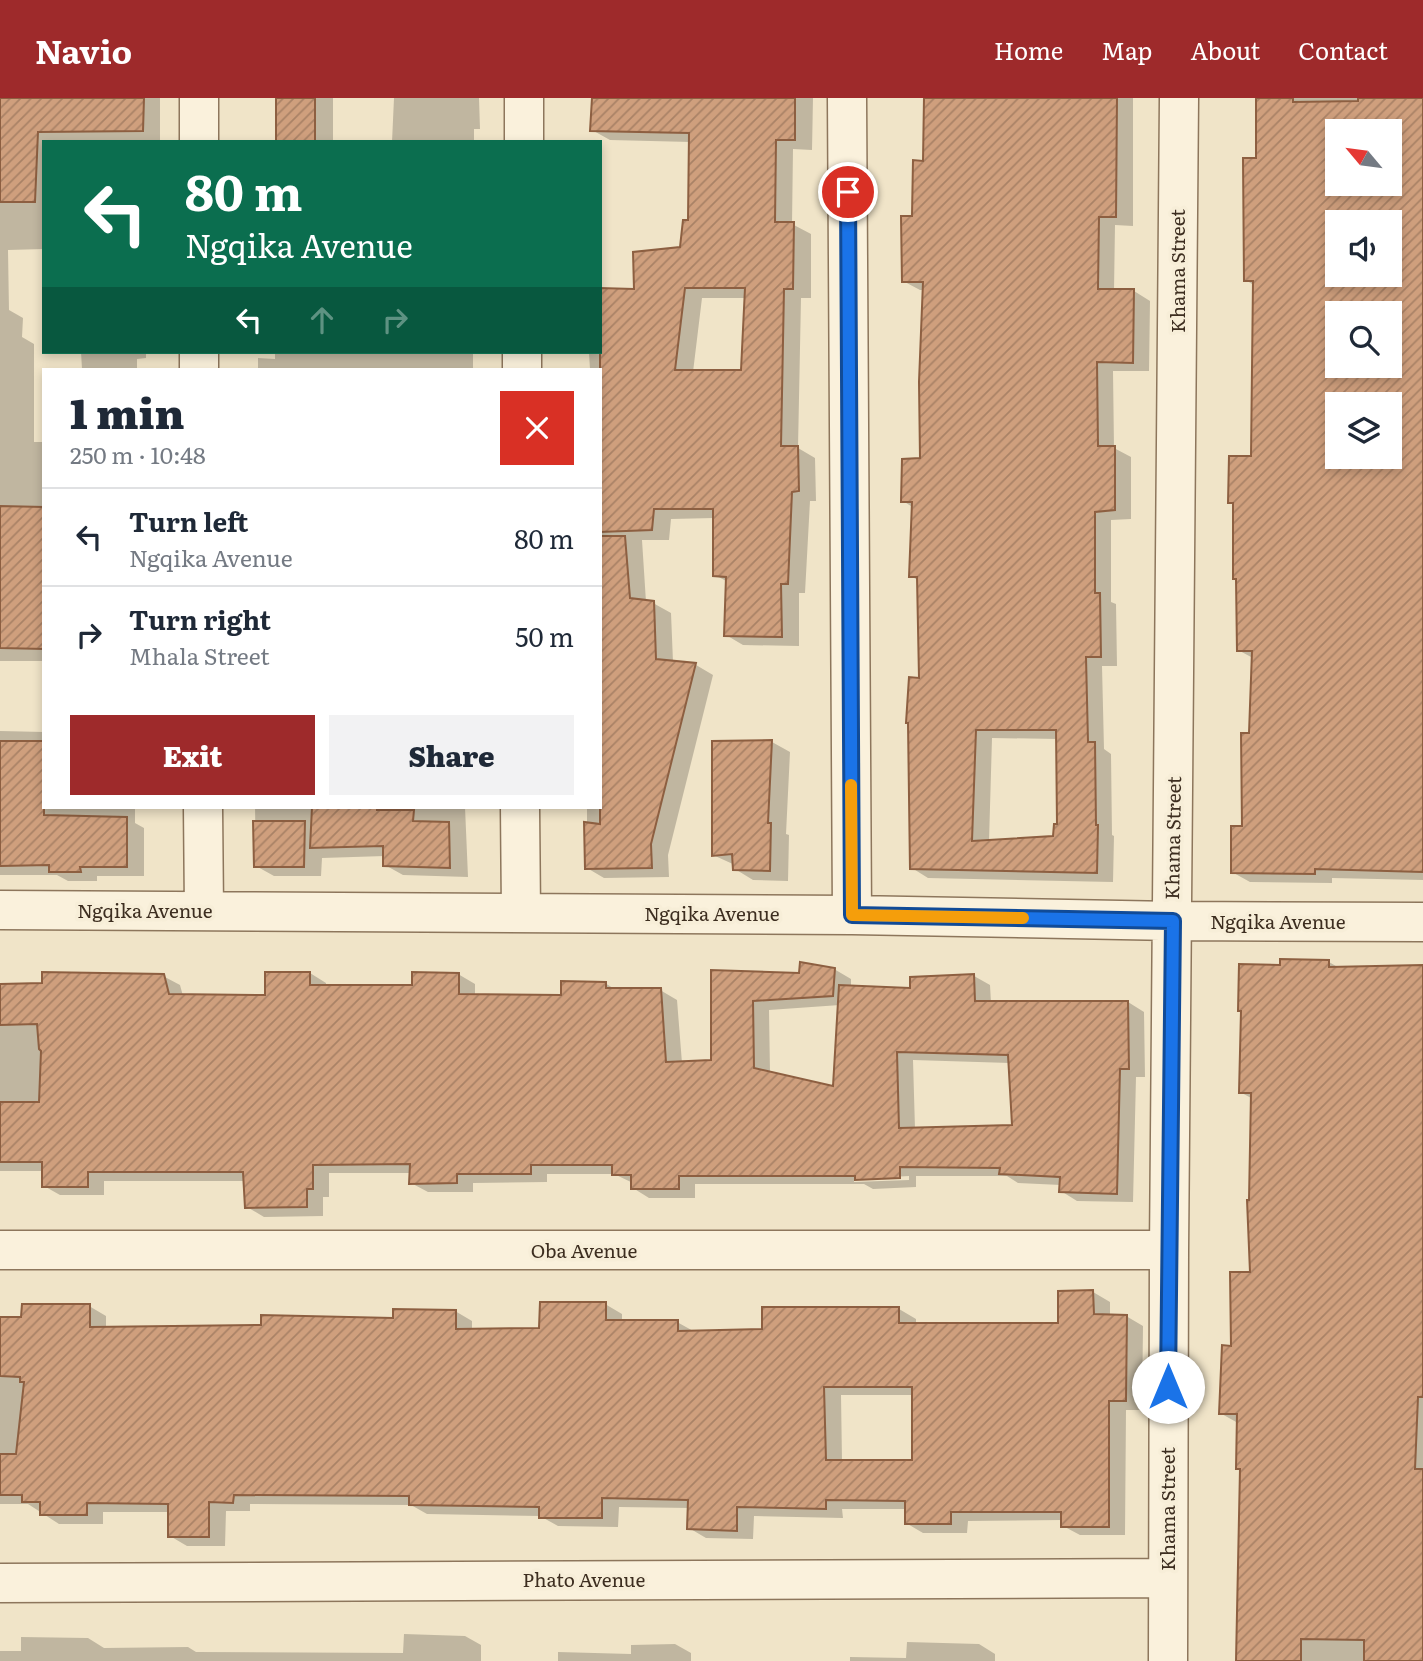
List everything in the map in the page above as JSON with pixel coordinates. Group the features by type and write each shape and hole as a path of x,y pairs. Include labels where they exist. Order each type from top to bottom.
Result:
{"street":[{"path":"199,98 199,140"},
{"path":"524,98 524,140"},
{"path":"847,98 852,915"},
{"name":"Khama Street","path":"1168,1661 1179,98"},
{"path":"203,809 204,911"},
{"path":"520,809 521,913"},
{"name":"Ngqika Avenue","path":"0,910 852,915 1423,922"},
{"name":"Oba Avenue","path":"0,1250 1169,1250"},
{"name":"Phato Avenue","path":"0,1583 1167,1578"}],"building":[{"path":"0,98 144,98 143,131 38,132 35,202 0,202"},
{"path":"276,98 315,98 315,140 276,140"},
{"path":"592,98 795,98 795,140 776,140 775,222 794,222 793,289 784,289 781,446 798,446 799,491 792,492 788,584 781,584 782,637 724,636 726,577 713,576 713,509 654,509 652,530 602,532 602,288 634,289 633,252 680,247 683,220 688,220 689,133 590,131","holes":["685,288 745,288 741,370 675,370"]},
{"path":"924,98 1117,98 1116,217 1099,217 1098,289 1134,289 1133,363 1097,362 1098,446 1115,446 1115,510 1095,512 1095,593 1100,593 1101,657 1086,657 1088,742 1095,742 1097,873 910,869 906,723 909,677 919,678 917,577 909,577 912,502 901,502 902,459 920,458 919,382 923,282 902,282 901,216 912,216 913,160 923,161","holes":["976,730 1056,730 1057,824 1054,824 1053,836 972,841"]},
{"path":"1256,98 1293,98 1293,102 1423,98 1423,872 1315,869 1315,874 1231,873 1231,826 1242,826 1241,733 1249,733 1252,651 1237,651 1233,503 1228,503 1229,456 1251,456 1253,281 1244,281 1243,158 1256,158"},
{"path":"0,506 42,507 42,649 0,648"},
{"path":"602,536 625,536 630,598 654,601 656,659 696,663 651,844 652,868 585,869 584,822 600,824"},
{"path":"772,740 768,823 771,823 770,871 733,870 732,854 712,856 712,741"},
{"path":"0,741 42,741 44,815 127,817 127,867 80,867 81,872 49,872 49,865 0,866"},
{"path":"312,809 414,810 413,821 449,822 450,868 383,866 383,846 310,848"},
{"path":"253,821 305,821 304,867 254,867"},
{"path":"1280,959 1329,960 1329,967 1423,965 1423,1397 1418,1397 1415,1469 1423,1469 1423,1661 1364,1661 1364,1640 1301,1639 1301,1661 1236,1661 1240,1469 1236,1469 1237,1414 1219,1414 1222,1345 1231,1346 1230,1272 1250,1272 1247,1200 1251,1093 1239,1093 1239,964 1280,965"},
{"path":"800,962 835,968 833,996 753,1001 754,1068 833,1086 839,985 910,988 910,977 974,974 975,1001 1128,1001 1129,1069 1120,1069 1117,1194 1059,1192 1060,1177 999,1174 1000,1168 900,1167 900,1178 855,1180 855,1176 679,1176 679,1189 631,1189 631,1175 612,1175 612,1165 531,1165 531,1174 457,1174 457,1183 409,1184 410,1164 313,1165 313,1189 307,1189 307,1207 245,1208 243,1172 88,1172 88,1187 42,1187 42,1162 0,1162 0,1102 39,1102 41,1051 37,1024 0,1025 0,984 42,983 42,972 164,974 169,994 265,995 265,972 310,972 310,985 412,985 412,972 459,973 459,994 561,995 561,981 606,982 606,988 661,988 666,1062 711,1060 711,970 799,973","holes":["897,1052 1008,1055 1012,1125 899,1128"]},
{"path":"1093,1290 1094,1314 1127,1315 1126,1401 1109,1401 1109,1527 1061,1527 1061,1512 951,1512 951,1524 905,1524 905,1501 826,1500 826,1509 737,1507 737,1531 687,1529 688,1500 602,1498 602,1518 539,1518 539,1507 409,1505 409,1496 234,1495 233,1503 209,1502 209,1537 168,1537 168,1504 87,1503 87,1515 40,1515 40,1502 22,1502 22,1495 0,1495 0,1454 16,1454 24,1382 20,1382 20,1377 0,1376 0,1317 21,1317 22,1304 90,1304 90,1327 261,1325 261,1315 393,1318 393,1309 456,1310 456,1329 539,1328 540,1302 606,1302 606,1320 678,1320 678,1331 762,1329 762,1307 899,1307 899,1323 1058,1323 1058,1291","holes":["824,1387 912,1387 912,1460 826,1460"]}],"slow traffic":[{"path":"851,785 852,915 1023,918"}],"route":[{"path":"848,192 852,915 1173,921 1168,1387"}]}
